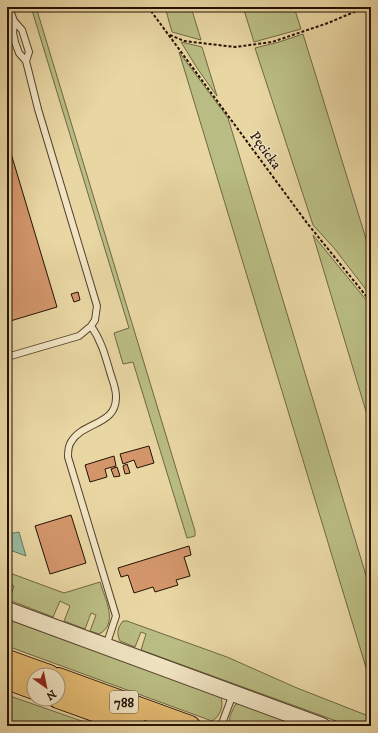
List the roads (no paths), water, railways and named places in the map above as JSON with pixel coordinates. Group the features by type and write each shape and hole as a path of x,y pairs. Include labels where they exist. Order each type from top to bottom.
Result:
{"main road":[{"path":"7,660 27,667"},
{"path":"7,680 26,686"},
{"name":"788","path":"66,681 190,726"},
{"name":"788","path":"66,701 136,726"}],"street":[{"path":"7,610 322,726"}],"lane":[{"path":"7,8 12,13 15,42 19,53 26,61 38,109 97,306 95,320 91,326 79,336 7,357"},
{"path":"14,21 24,34 29,52 26,61"},
{"path":"91,326 102,345 116,395 115,406 112,412 104,420 84,430 71,442 68,448 68,457 116,616 106,646"},
{"path":"220,726 233,693"}]}
